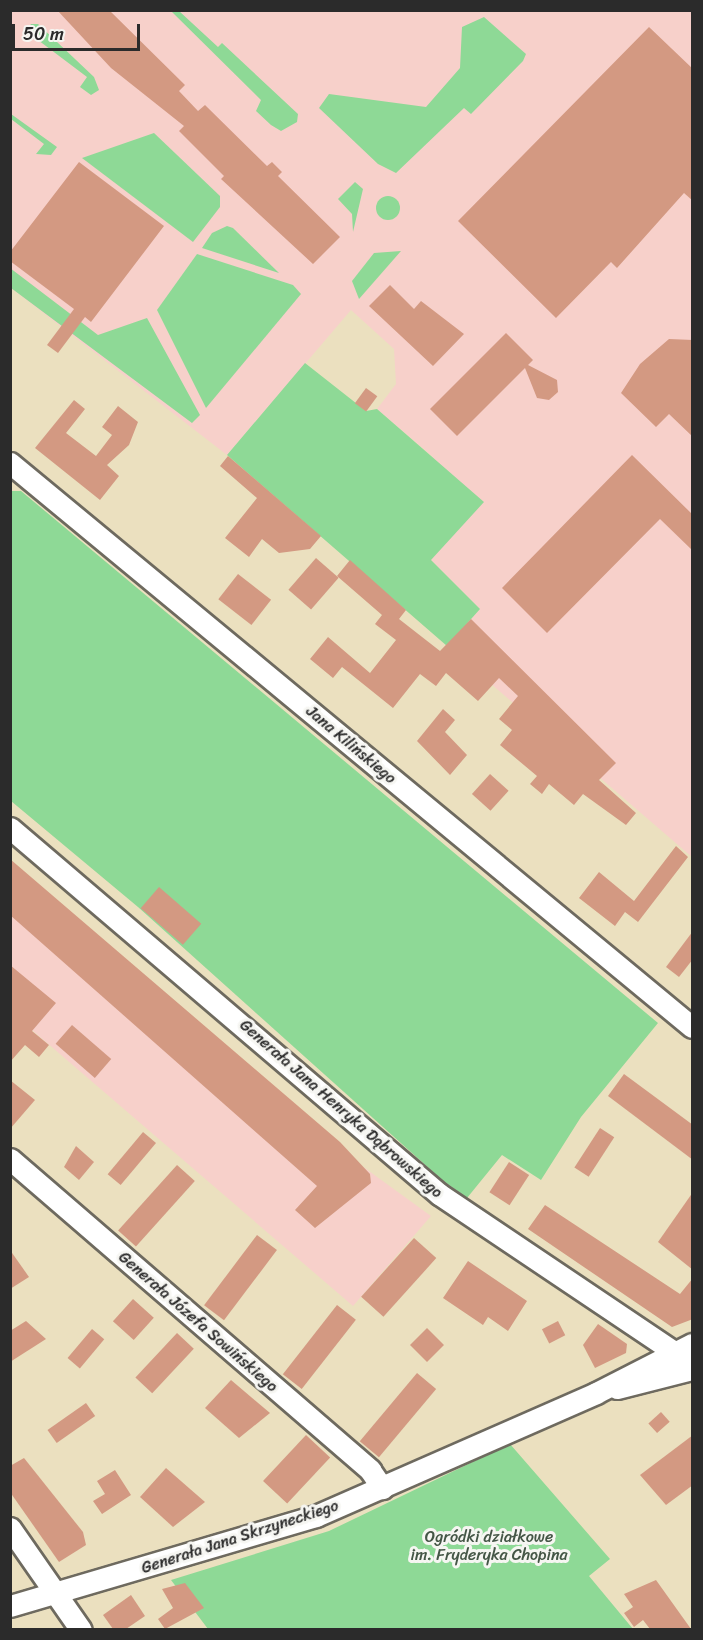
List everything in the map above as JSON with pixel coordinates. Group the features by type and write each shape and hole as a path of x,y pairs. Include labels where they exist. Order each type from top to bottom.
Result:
{"street":[{"name":"Jana Kilińskiego","path":"10,464 693,1027"},
{"name":"Generała Jana Henryka Dąbrowskiego","path":"10,828 438,1194 683,1348 693,1364"},
{"name":"Generała Józefa Sowińskiego","path":"10,1159 370,1470 382,1488"},
{"name":"Generała Jana Skrzyneckiego","path":"10,1606 316,1516 596,1393 683,1348"},
{"name":"Generała Jana Skrzyneckiego","path":"596,1393 693,1369"},
{"path":"10,1528 81,1629"}],"shaded area":[{"path":"10,11 692,11 692,857 447,646 480,609 431,560 433,457 377,409 396,384 394,349 351,310 227,455 11,288"},
{"path":"10,863 362,1166 431,1216 353,1306 11,1012"}],"green space":[{"path":"155,11 179,11 218,47 222,43 298,114 297,122 281,131 271,125 256,111 261,100 172,12"},
{"path":"484,17 526,54 523,61 471,114 464,108 396,173 378,164 319,108 329,94 426,107 460,68 462,27"},
{"path":"31,24 38,24 94,77 99,90 91,95 80,87 87,77 26,31"},
{"path":"11,114 57,147 51,155 36,154 44,144 11,119"},
{"path":"154,133 220,196 220,207 193,242 82,158"},
{"path":"355,182 363,189 353,232 352,214 338,199"},
{"path":"388,196 397,199 400,208 397,217 388,220 379,217 376,208 379,199"},
{"path":"227,226 233,228 279,273 202,248 212,233"},
{"path":"401,251 359,299 352,281 374,253"},
{"path":"197,254 293,285 301,294 206,408 157,310"},
{"path":"10,268 98,335 147,318 200,415 192,423 11,288"},
{"path":"305,363 366,411 377,409 484,502 431,560 480,609 447,646 227,455"},
{"path":"11,491 21,491 658,1023 581,1117 541,1180 502,1155 467,1198 442,1180 138,907 11,801"},
{"name":"Ogródki działkowe im. Fryderyka Chopina","path":"510,1444 610,1559 589,1576 633,1629 208,1629 171,1580 329,1531"}],"building":[{"path":"57,10 109,10 185,85 179,91 198,111 205,105 267,166 272,162 282,172 278,176 340,237 313,264 221,179 224,176 179,131 184,126 111,68"},
{"path":"649,27 693,69 693,201 684,193 617,268 611,262 556,318 458,221"},
{"path":"79,162 164,226 91,322 85,317 58,353 47,345 74,309 10,261 10,252"},
{"path":"390,285 414,309 421,301 464,334 433,366 369,306"},
{"path":"506,333 533,360 528,365 557,380 558,392 549,400 537,398 525,368 457,436 430,409"},
{"path":"669,339 693,340 693,437 669,414 656,427 621,393 640,364"},
{"path":"366,388 377,396 366,412 355,403"},
{"path":"74,400 85,409 66,433 96,456 112,435 102,427 118,406 138,422 129,445 107,465 119,476 100,500 35,448"},
{"path":"632,455 693,515 693,551 660,519 547,633 502,588"},
{"path":"228,456 321,536 310,549 279,553 262,539 249,557 225,538 257,498 220,466"},
{"path":"316,558 339,578 311,609 288,590"},
{"path":"350,560 406,610 399,619 440,651 471,619 616,763 599,780 636,813 626,825 583,794 574,805 549,784 542,794 530,784 537,776 500,745 512,730 499,719 518,696 499,678 478,701 446,673 436,686 420,674 393,708 342,667 333,678 310,659 328,637 370,673 396,640 375,624 382,615 337,576"},
{"path":"238,574 271,600 251,625 218,599"},
{"path":"443,709 455,720 445,732 467,755 450,775 417,741"},
{"path":"490,774 509,791 491,811 472,794"},
{"path":"676,846 688,857 638,922 625,912 615,926 579,898 599,872 634,901"},
{"path":"10,859 340,1142 370,1174 371,1183 315,1228 295,1210 317,1186 10,915"},
{"path":"159,887 201,924 183,945 141,908"},
{"path":"693,931 693,959 679,977 666,967"},
{"path":"10,965 56,1003 32,1031 49,1045 39,1057 25,1045 10,1062"},
{"path":"72,1025 111,1059 95,1078 56,1044"},
{"path":"624,1074 693,1125 693,1160 608,1096"},
{"path":"10,1080 35,1100 10,1129"},
{"path":"600,1128 614,1137 589,1177 574,1167"},
{"path":"143,1132 156,1143 121,1185 108,1174"},
{"path":"76,1146 94,1162 79,1180 64,1167"},
{"path":"509,1162 529,1175 510,1205 489,1192"},
{"path":"177,1165 195,1181 136,1246 118,1230"},
{"path":"693,1192 693,1270 658,1242"},
{"path":"545,1205 680,1294 693,1278 693,1319 672,1327 528,1229"},
{"path":"257,1235 277,1250 224,1320 204,1305"},
{"path":"414,1238 436,1258 383,1317 361,1297"},
{"path":"10,1250 29,1277 10,1289"},
{"path":"468,1261 527,1301 508,1331 488,1317 483,1325 443,1298"},
{"path":"133,1299 154,1318 134,1340 113,1321"},
{"path":"337,1305 356,1320 302,1389 283,1374"},
{"path":"26,1321 46,1339 10,1362 10,1331"},
{"path":"558,1321 565,1335 549,1343 542,1329"},
{"path":"598,1324 627,1344 626,1353 595,1368 583,1345"},
{"path":"427,1328 444,1345 427,1362 410,1345"},
{"path":"92,1329 104,1339 80,1368 68,1358"},
{"path":"177,1333 194,1349 152,1393 135,1378"},
{"path":"417,1373 436,1389 379,1457 360,1441"},
{"path":"231,1380 270,1413 239,1438 205,1408"},
{"path":"86,1403 95,1416 57,1443 47,1430"},
{"path":"661,1412 670,1422 657,1433 648,1423"},
{"path":"306,1435 330,1458 287,1504 263,1481"},
{"path":"693,1435 693,1485 666,1505 640,1475"},
{"path":"24,1458 83,1532 86,1545 59,1562 10,1492 10,1466"},
{"path":"166,1468 205,1502 173,1527 140,1497"},
{"path":"115,1470 131,1495 102,1514 93,1501 105,1494 97,1481"},
{"path":"656,1580 691,1629 650,1629 643,1620 634,1627 624,1613 633,1607 624,1594"},
{"path":"185,1583 204,1608 165,1629 158,1619 173,1608 162,1589"},
{"path":"131,1595 145,1616 126,1629 113,1629 103,1615"}]}
